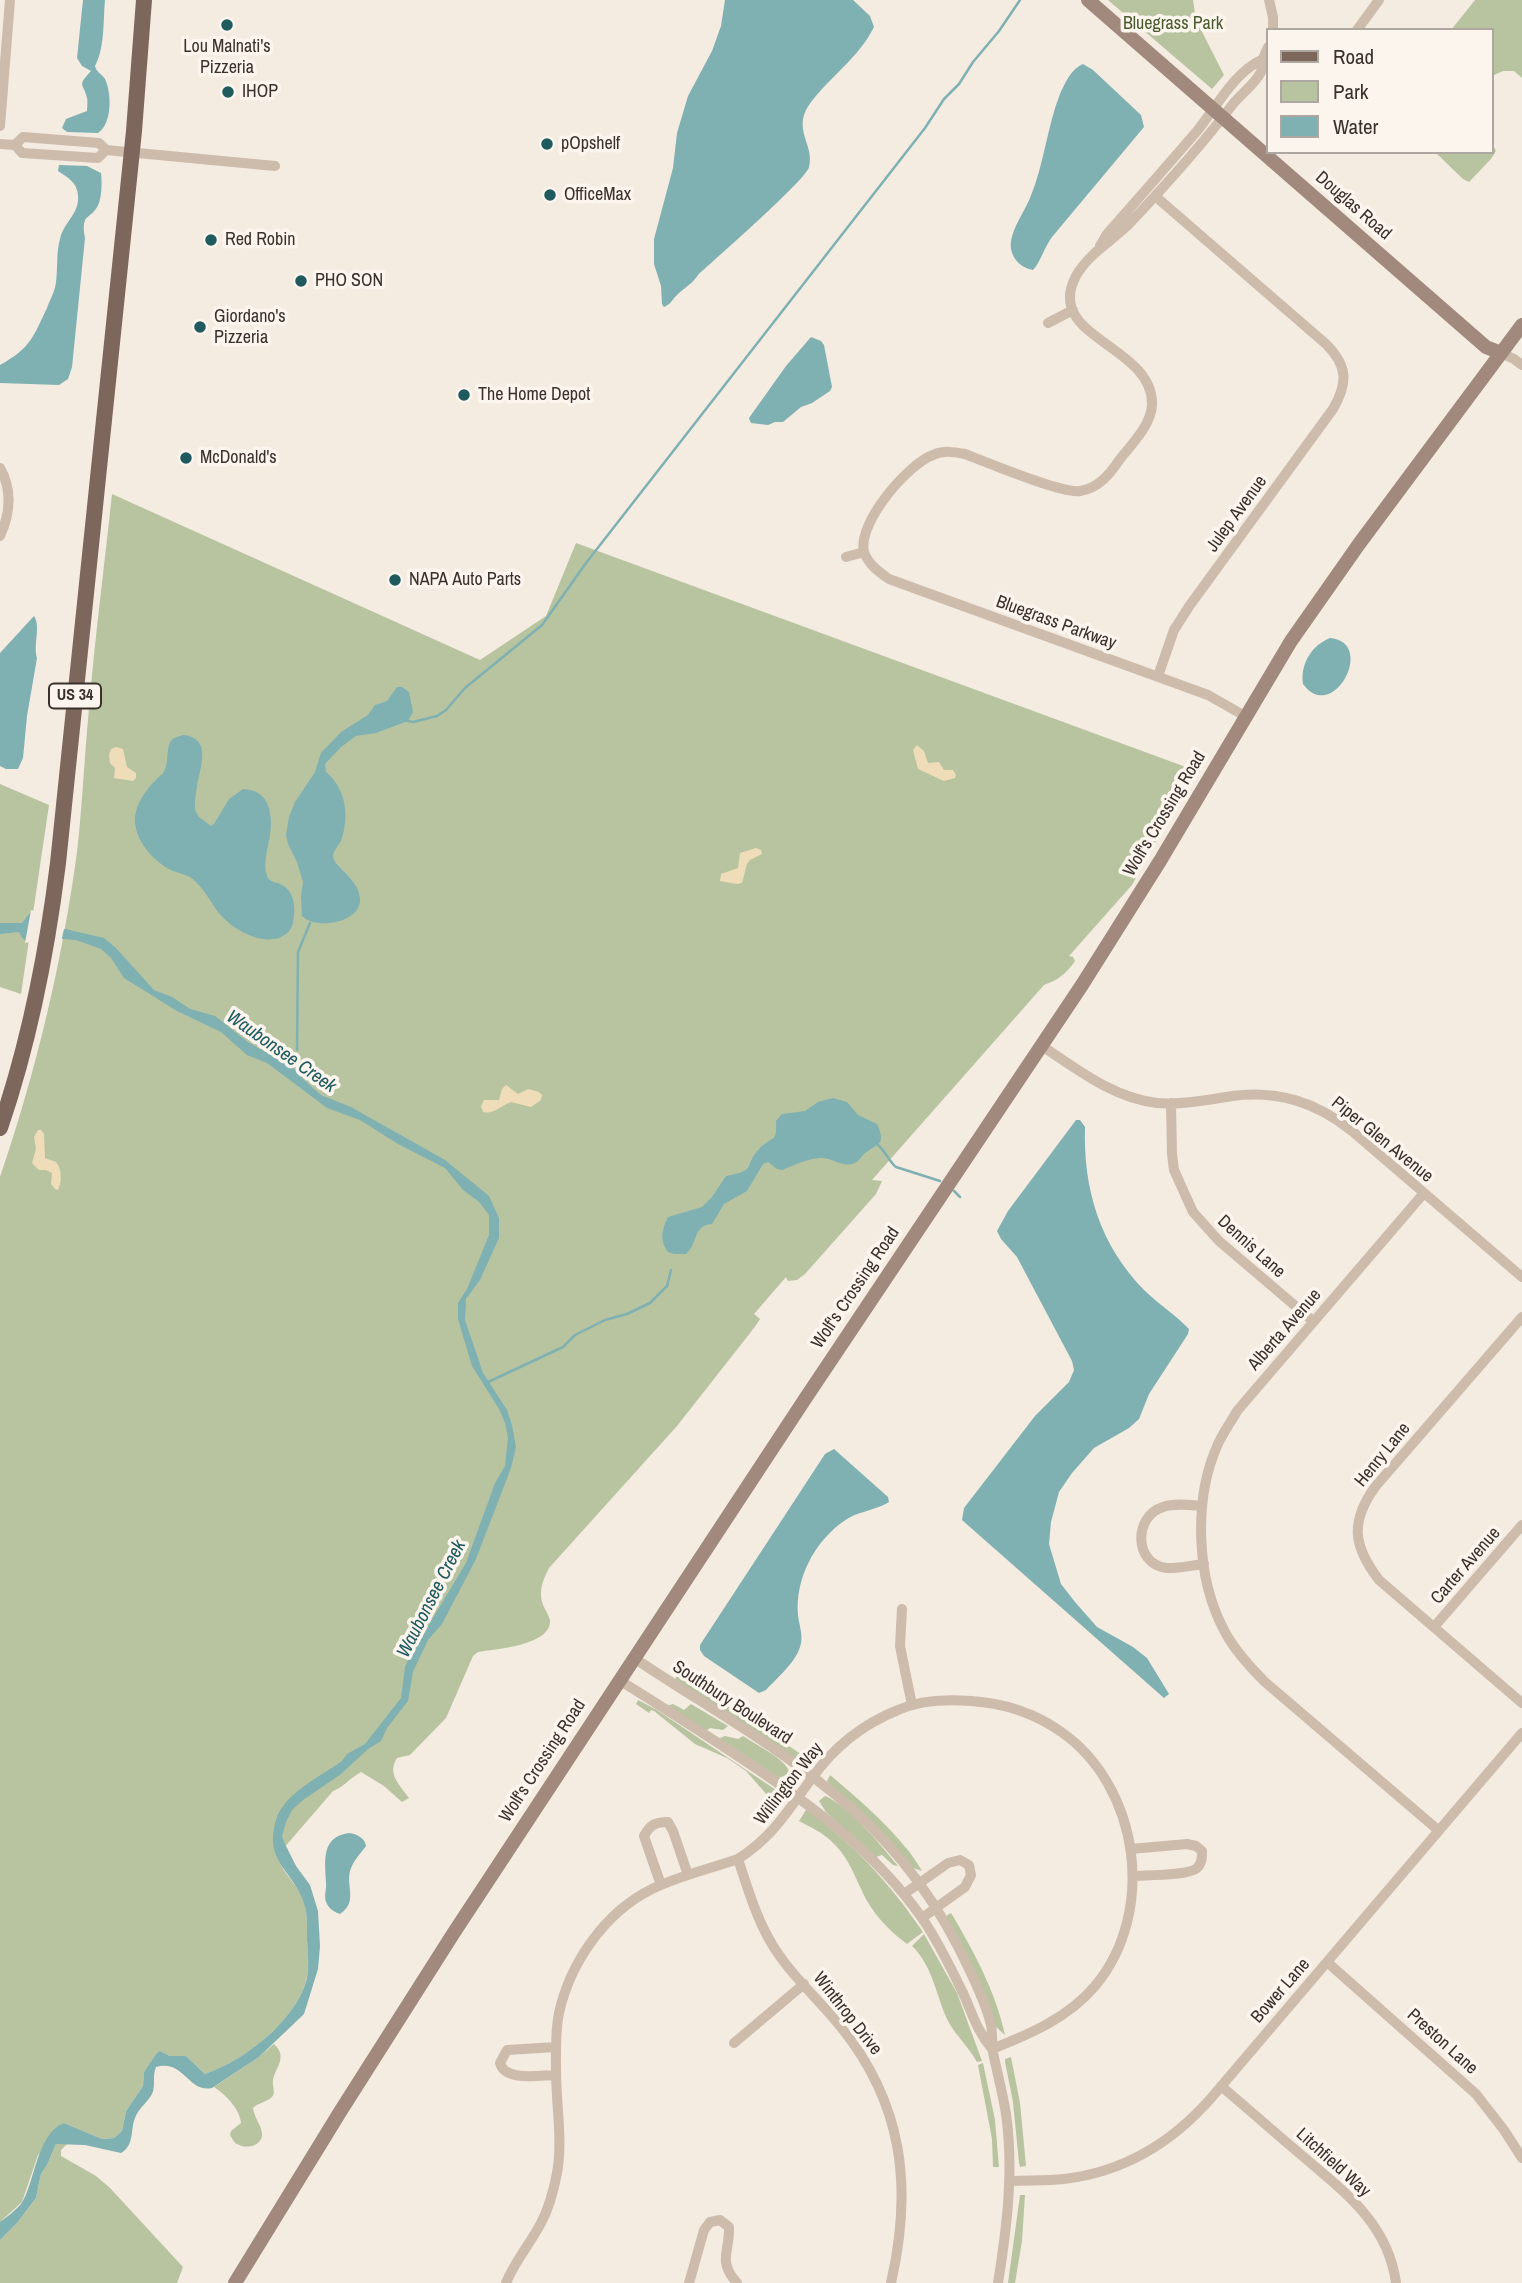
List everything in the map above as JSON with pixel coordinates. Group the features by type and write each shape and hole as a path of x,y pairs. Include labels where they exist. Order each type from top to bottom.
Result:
{"main road":[{"name":"US 34","path":"0,1128 30,1022 53,904 132,152 144,0"},
{"name":"Douglas Road","path":"1088,0 1486,347 1501,353"},
{"name":"Wolf's Crossing Road","path":"235,2283 382,2046 619,1680 1042,1046 1160,862 1276,663 1314,607 1522,325"}],"street":[{"path":"0,127 10,0"},
{"path":"1269,0 1273,28"},
{"path":"1359,28 1380,0"},
{"path":"846,557 864,552 865,533 872,514 915,464 934,454 949,451 965,454 1059,488 1078,491 1090,492 1110,474 1146,424 1156,398 1141,371 1082,326 1073,310 1073,282 1082,266 1116,237 1155,197 1218,114 1250,65 1263,59 1266,52"},
{"path":"1098,250 1107,234 1199,128 1218,114"},
{"path":"15,145 23,137 99,143 106,150 275,166"},
{"path":"0,144 15,145 22,153 98,158 106,150"},
{"name":"Julep Avenue","path":"1155,197 1326,344 1348,372 1343,392 1333,409 1174,630 1158,676"},
{"path":"1048,323 1073,310"},
{"path":"1501,353 1522,365"},
{"path":"0,468 8,486 10,504 0,536"},
{"name":"Bluegrass Parkway","path":"864,552 874,568 889,579 1208,695 1244,716"},
{"name":"Piper Glen Avenue","path":"1042,1046 1116,1092 1142,1100 1171,1103 1265,1094 1303,1102 1337,1119 1522,1278"},
{"name":"Dennis Lane","path":"1171,1103 1174,1170 1193,1212 1219,1241 1313,1321"},
{"name":"Alberta Avenue","path":"1424,1193 1237,1411 1218,1444 1206,1481 1201,1506 1200,1538 1204,1564 1220,1622 1247,1663 1265,1682 1438,1830"},
{"name":"Henry Lane","path":"1522,1317 1375,1487 1362,1510 1358,1527 1364,1561 1379,1580 1522,1703"},
{"path":"1201,1506 1174,1504 1161,1507 1144,1524 1140,1538 1143,1551 1152,1562 1164,1568 1204,1564"},
{"name":"Carter Avenue","path":"1434,1628 1522,1525"},
{"path":"902,1609 900,1646 912,1705"},
{"name":"Southbury Boulevard","path":"634,1658 781,1752 812,1776 872,1828 937,1907 957,1942 991,2026 992,2049 1006,2115 1010,2181 1006,2237 998,2283"},
{"name":"Southbury Boulevard","path":"619,1680 798,1797 853,1842 904,1894 922,1918 945,1958 978,2031 992,2049"},
{"name":"Willington Way","path":"506,2283 511,2270 541,2222 554,2188 559,2149 556,2047 559,2013 566,1988 582,1956 599,1931 650,1890 738,1859 763,1842 779,1825 812,1776 844,1741 877,1719 912,1705 953,1699 993,1702 1026,1713 1061,1731 1104,1777 1119,1808 1131,1849 1133,1876 1130,1913 1117,1951 1095,1986 1062,2016 1034,2033 992,2049"},
{"name":"Bower Lane","path":"1010,2181 1064,2179 1103,2171 1141,2156 1175,2134 1220,2086 1522,1732"},
{"path":"661,1885 644,1836 649,1827 657,1822 668,1822 688,1875"},
{"path":"1131,1849 1187,1844 1202,1851 1198,1867 1190,1872 1133,1876"},
{"name":"Winthrop Drive","path":"738,1859 760,1921 770,1940 783,1960 862,2054 885,2096 895,2131 901,2175 899,2250 891,2283"},
{"path":"904,1894 954,1861 960,1860 969,1865 970,1881 922,1918"},
{"name":"Preston Lane","path":"1327,1962 1476,2094 1522,2158"},
{"path":"734,2043 804,1984"},
{"path":"556,2047 507,2050 500,2063 502,2070 509,2075 556,2075"},
{"name":"Litchfield Way","path":"1220,2086 1356,2202 1380,2236 1393,2265 1396,2283"},
{"path":"689,2283 704,2230 710,2222 720,2220 729,2227 724,2252 725,2265 737,2283"}],"green space":[{"name":"Bluegrass Park","path":"1108,0 1193,0 1196,20 1224,75 1212,89"},
{"path":"1475,0 1522,0 1522,78 1514,71 1503,71 1494,75 1494,28 1453,28"},
{"path":"1494,147 1496,151 1491,159 1469,182 1437,154 1494,154"},
{"path":"112,494 480,660 546,616 576,543 1194,770 1132,885 1069,956 1075,961 1072,966 1044,985 872,1180 882,1181 876,1194 805,1274 797,1280 788,1281 786,1277 754,1314 760,1319 754,1328 677,1426 549,1568 541,1590 543,1605 550,1620 548,1629 542,1636 521,1645 478,1652 473,1656 446,1718 410,1755 397,1758 394,1764 396,1779 409,1798 402,1802 384,1786 361,1772 333,1791 277,1856 304,1902 308,1958 307,1977 301,1993 281,2023 252,2049 205,2074 186,2056 170,2056 160,2051 144,2072 143,2086 126,2111 122,2131 114,2138 102,2139 64,2123 38,2155 22,2202 0,2222 0,1177 25,1098 46,1017 71,894"},
{"path":"0,784 49,805 21,994 0,987"},
{"path":"678,1673 807,1758 803,1763 800,1762 675,1680"},
{"path":"638,1700 657,1710 782,1794 775,1804 746,1771 727,1758 695,1744 654,1711 649,1713 636,1704"},
{"path":"673,1704 684,1710 691,1704 728,1726 723,1730 710,1728 706,1731 667,1706"},
{"path":"725,1736 738,1739 743,1736 776,1757 789,1771 779,1778 718,1739"},
{"path":"830,1775 893,1833 922,1871 913,1868 829,1784 827,1781"},
{"path":"825,1796 854,1817 898,1866 882,1855 876,1857 826,1812 819,1801"},
{"path":"806,1810 870,1865 923,1932 907,1944 887,1927 870,1906 837,1846 799,1821"},
{"path":"951,1913 990,1987 1005,2035 996,2027 948,1921 946,1916"},
{"path":"924,1934 957,1993 982,2061 977,2062 951,2026 925,1963 912,1946"},
{"path":"274,2044 281,2057 273,2080 273,2095 253,2108 261,2129 261,2140 248,2147 240,2146 230,2135 241,2123 238,2112 214,2087"},
{"path":"1011,2057 1020,2103 1026,2166 1020,2167 1013,2102 1005,2062 1005,2059"},
{"path":"983,2063 995,2120 999,2167 993,2167 992,2139 978,2065"},
{"path":"68,2143 61,2150 61,2156 96,2176 110,2188 183,2267 177,2283 0,2283 0,2240 36,2198 41,2174 56,2144"},
{"path":"1020,2195 1025,2195 1022,2241 1015,2283 1008,2283"}],"sand":[{"path":"917,745 924,751 928,763 939,762 944,770 953,770 955,778 944,781 918,769 913,750"},
{"path":"111,749 123,749 127,767 136,773 133,781 114,778 115,768 110,763 109,755"},
{"path":"756,848 761,850 762,854 747,864 742,883 720,881 721,874 738,868 740,853"},
{"path":"506,1085 518,1094 528,1089 539,1092 542,1095 541,1100 531,1107 511,1102 494,1111 483,1112 481,1106 484,1100 499,1100"},
{"path":"38,1130 44,1134 45,1158 56,1162 59,1168 61,1180 58,1190 51,1184 52,1173 39,1170 32,1163 36,1149 34,1137"}],"water":[{"path":"83,0 105,0 102,43 95,66 105,79 110,100 106,123 98,133 67,132 62,128 66,119 87,111 87,99 82,83 91,71 82,66 77,58"},
{"path":"725,0 853,0 870,16 874,27 860,49 817,95 804,114 803,130 810,159 804,175 664,307 654,264 654,239 673,168 677,133 688,96 712,51 721,26"},
{"path":"1083,64 1141,115 1144,127 1052,237 1033,270 1029,269 1014,257 1011,249 1012,236 1035,185 1060,94 1072,73"},
{"path":"59,165 87,166 101,173 99,203 84,224 85,238 72,367 68,379 59,385 0,383 0,365 30,341 55,289 60,239 78,202 76,187 58,171"},
{"path":"811,337 824,345 832,387 830,391 801,407 783,422 768,425 751,423 749,418 786,366"},
{"path":"34,616 37,625 37,658 23,758 18,769 6,769 0,766 0,653"},
{"path":"1330,638 1344,643 1350,653 1350,665 1337,689 1326,695 1315,694 1303,684 1303,669 1313,650"},
{"path":"397,687 409,692 413,712 408,721 376,733 356,736 325,764 326,772 342,795 345,813 344,832 333,855 334,860 356,886 360,901 358,909 352,915 336,922 317,923 308,920 302,916 303,882 286,835 289,817 295,802 315,772 321,753 341,732 368,715 375,705 387,701"},
{"path":"183,735 192,737 201,748 202,763 195,802 199,817 211,826 229,799 243,789 259,794 268,805 271,828 266,873 269,880 282,885 290,892 294,907 292,926 280,937 258,938 236,928 218,912 194,880 160,863 139,837 135,822 138,805 165,770 170,742"},
{"path":"30,913 52,926 104,938 154,990 172,997 190,1009 215,1016 248,1042 298,1071 321,1095 351,1107 445,1160 489,1196 499,1218 499,1238 480,1280 466,1299 465,1320 483,1373 507,1410 516,1447 511,1468 476,1559 442,1624 428,1640 413,1672 408,1701 387,1728 381,1741 368,1749 341,1774 303,1800 292,1810 286,1822 282,1836 284,1842 296,1866 310,1885 318,1911 318,1969 304,2014 259,2057 212,2088 197,2086 173,2068 156,2067 152,2094 136,2115 130,2142 125,2150 121,2153 85,2145 56,2144 41,2174 36,2198 0,2240 0,2222 21,2204 42,2148 55,2129 64,2123 102,2139 114,2138 122,2131 126,2111 143,2086 144,2072 157,2053 160,2051 170,2056 186,2056 205,2074 252,2049 280,2024 292,2009 307,1978 307,1919 302,1898 276,1855 273,1834 276,1820 280,1810 295,1794 342,1761 347,1754 365,1744 401,1698 405,1667 409,1658 466,1563 495,1483 505,1466 508,1438 499,1409 472,1366 458,1319 458,1303 467,1289 489,1235 489,1215 479,1202 463,1190 445,1168 398,1144 360,1120 327,1108 267,1063 247,1055 221,1032 177,1011 124,978 111,958 101,949 76,940 40,937 25,940 19,932 0,934 0,923 22,923"},
{"path":"833,1098 847,1102 858,1115 877,1124 881,1136 879,1143 852,1164 820,1158 782,1170 768,1162 763,1164 747,1191 724,1204 712,1224 698,1231 686,1254 668,1252 662,1235 668,1217 702,1207 726,1176 747,1169 760,1148 775,1136 776,1121 782,1114 805,1111 818,1102"},
{"path":"1076,1120 1080,1120 1085,1127 1091,1194 1105,1235 1129,1273 1144,1290 1189,1329 1149,1394 1139,1419 1129,1428 1094,1448 1059,1492 1051,1522 1049,1544 1061,1584 1097,1627 1147,1658 1169,1694 1164,1698 962,1520 964,1508 1035,1416 1069,1382 1074,1370 1072,1361 1017,1257 997,1231 1008,1211"},
{"path":"834,1449 888,1497 889,1502 844,1521 815,1550 800,1588 800,1647 785,1670 766,1690 759,1693 704,1656 700,1645 825,1454"},
{"path":"349,1833 360,1837 366,1846 351,1867 349,1904 340,1914 331,1909 326,1901 325,1858 333,1839"}],"pier":[{"path":"31,910 65,925 61,942 40,940 25,943"}],"waterway":[{"path":"408,721 437,716 446,710 465,688 542,625 586,563 925,128 944,99 959,84 1020,0"},
{"name":"Waubonsee Creek","path":"297,1050 298,952 310,923"},
{"path":"878,1145 896,1167 940,1181"},
{"path":"954,1191 960,1197"},
{"path":"486,1383 563,1347 575,1335 605,1320 627,1314 650,1303 667,1286 671,1270"}],"place":[{"name":"Lou Malnati's Pizzeria","path":"227,25"},
{"name":"IHOP","path":"228,92"},
{"name":"pOpshelf","path":"547,144"},
{"name":"OfficeMax","path":"550,195"},
{"name":"Red Robin","path":"211,240"},
{"name":"PHO SON","path":"301,281"},
{"name":"Giordano's Pizzeria","path":"200,327"},
{"name":"The Home Depot","path":"464,395"},
{"name":"McDonald's","path":"186,458"},
{"name":"NAPA Auto Parts","path":"395,580"}]}
